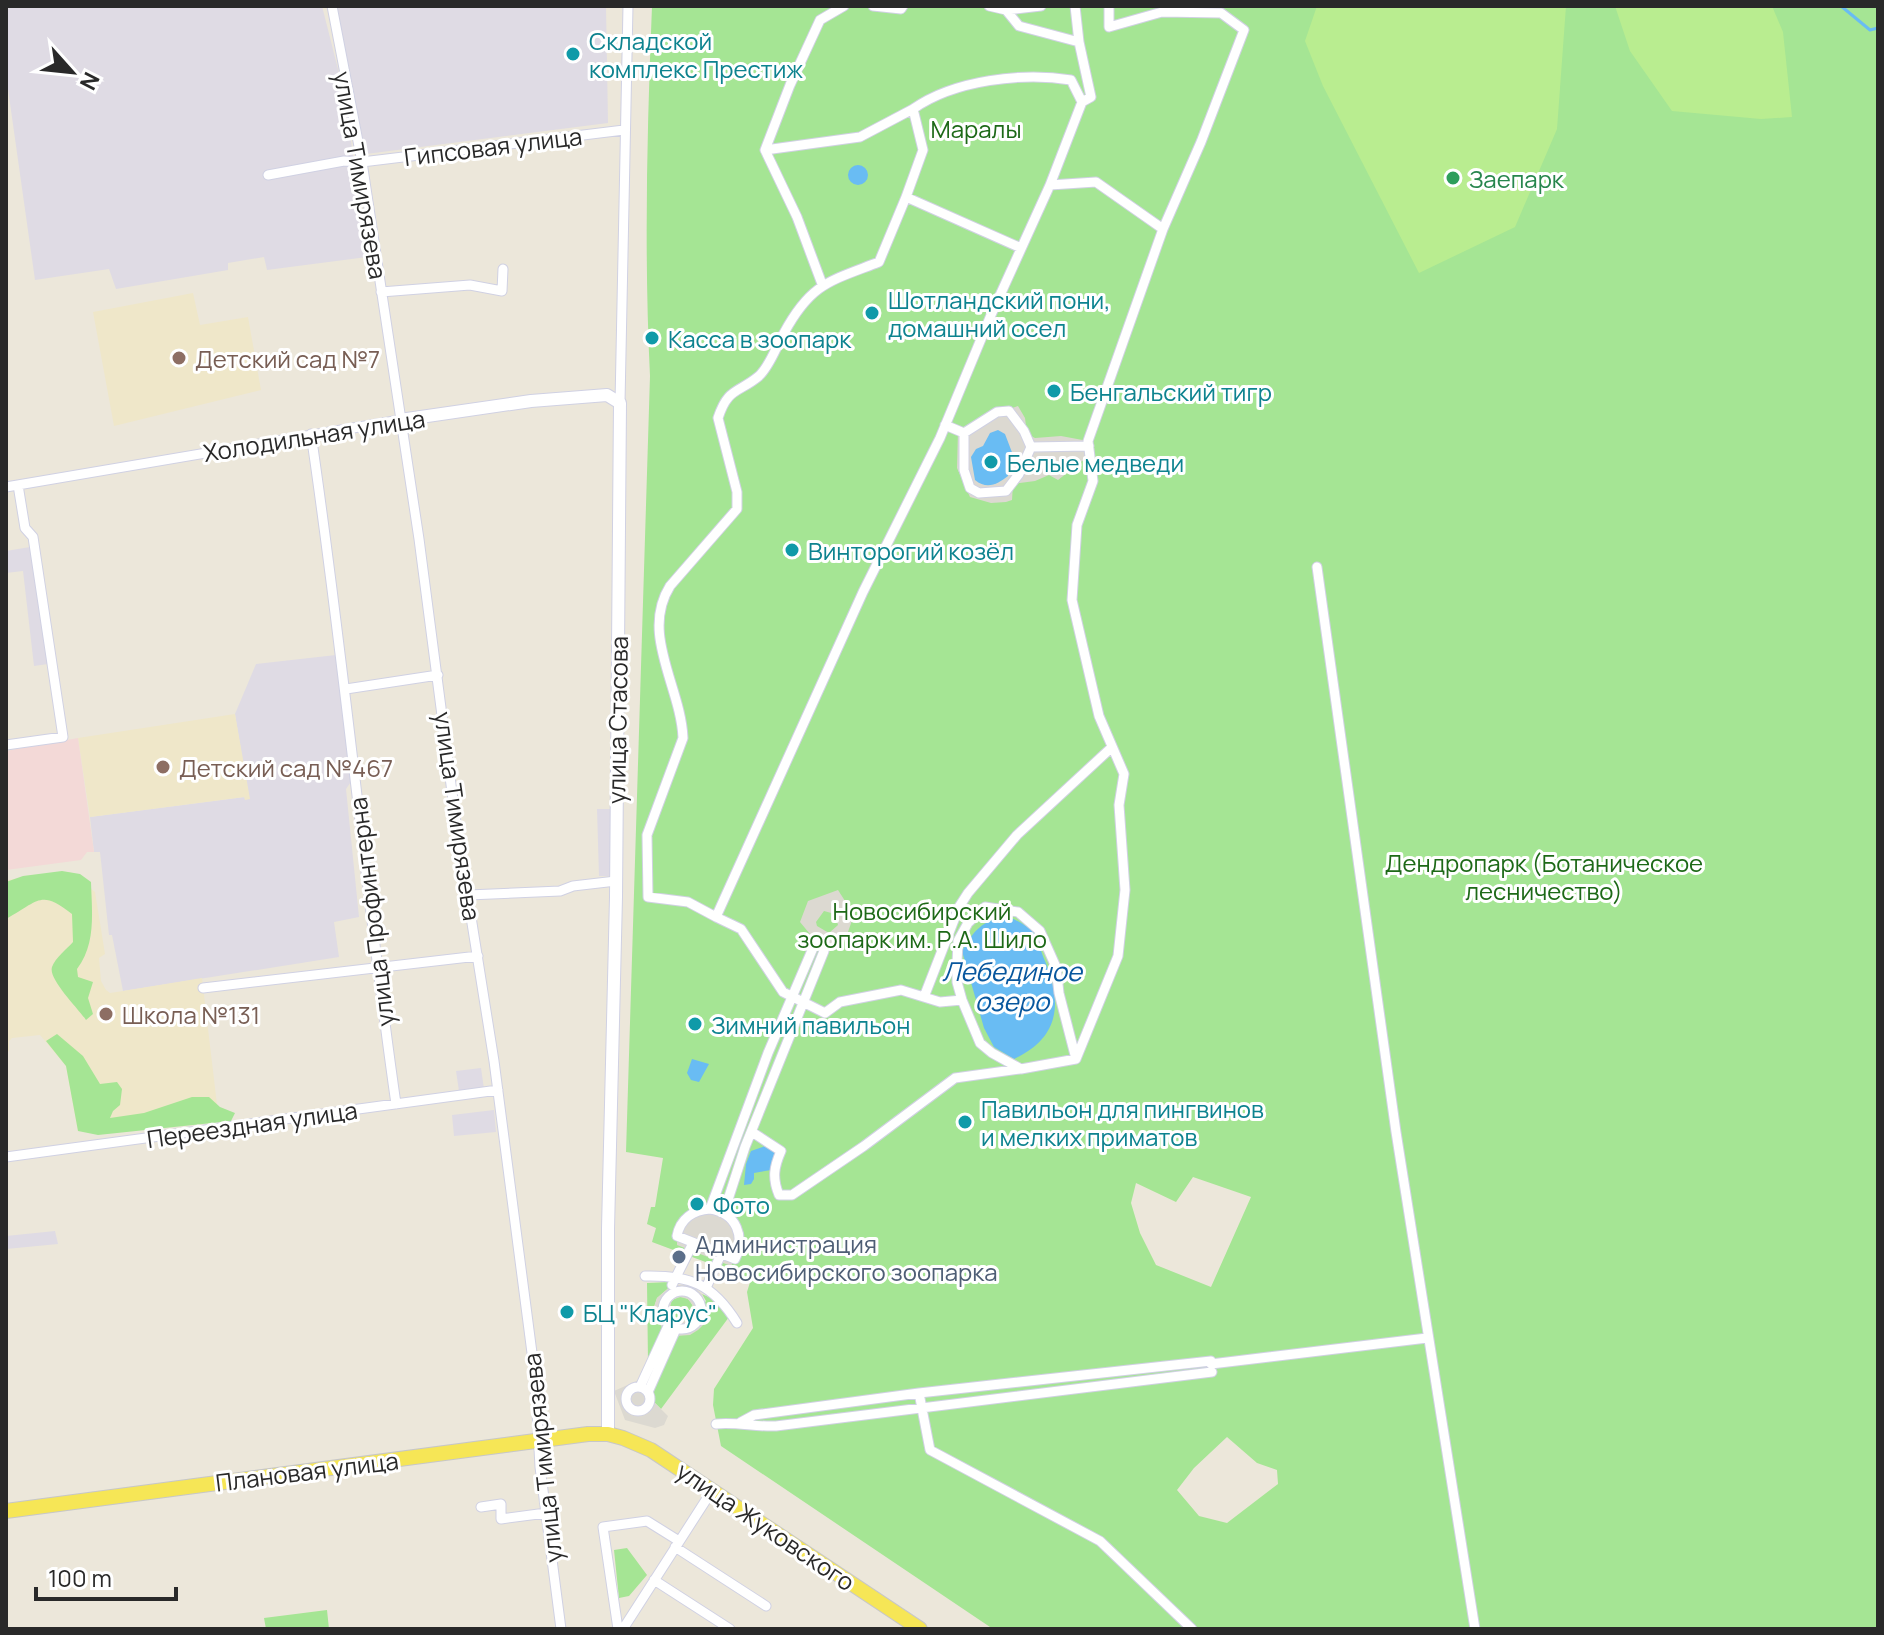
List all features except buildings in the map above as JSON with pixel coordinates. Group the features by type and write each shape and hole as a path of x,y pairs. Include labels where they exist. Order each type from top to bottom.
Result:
{"main road":[{"name":"Плановая улица","path":"6,1511 538,1440 608,1434"},
{"name":"улица Жуковского","path":"608,1434 638,1443 713,1489 920,1629"}],"street":[{"name":"улица Тимирязева","path":"332,6 362,162 438,675 456,823 498,1090 535,1376 538,1440 561,1629"},
{"name":"улица Стасова","path":"608,1434 608,1229 628,6"},
{"path":"822,284 797,217 765,150 820,20 844,6"},
{"path":"873,6 901,9 903,6"},
{"path":"989,6 1006,10 1041,6"},
{"path":"716,917 863,592 945,425 1050,185 1082,102 1091,97 1075,6"},
{"path":"1076,1059 1118,956 1125,890 1119,805 1124,774 1099,716 1072,600 1077,525 1093,481 1088,441 1163,229 1244,30 1221,13 1162,12 1109,27 1109,6"},
{"path":"1006,10 1019,26 1079,42"},
{"path":"765,150 860,137 922,103 971,85 1006,78 1042,75 1071,80 1082,102"},
{"path":"913,109 923,150 879,262 822,284 805,300 786,328 761,375 732,392 721,408 718,418 737,492 737,509 670,586 662,600 660,642 683,723 683,738 647,835 648,897 688,902 741,929 783,992 825,1013 840,1002 901,990 940,1002 962,1000"},
{"name":"Гипсовая улица","path":"268,175 344,161 362,162 624,130"},
{"path":"1050,185 1096,182 1163,229"},
{"path":"906,197 1021,248"},
{"path":"381,292 470,285 502,291 503,269"},
{"name":"Холодильная улица","path":"6,487 311,434 531,401 607,395 620,403"},
{"path":"1009,411 1024,431 1031,447 1019,474 1006,491 979,493 970,488 964,470 964,433 997,412 1009,411"},
{"path":"945,425 964,433"},
{"name":"улица Профинтерна","path":"311,434 346,689 377,969 396,1104"},
{"path":"1031,447 1089,446"},
{"path":"6,745 63,737 33,537 25,528 18,485"},
{"path":"1317,567 1394,1117 1475,1629"},
{"path":"346,689 438,675"},
{"path":"924,997 959,907 968,893 1017,835 1111,748"},
{"path":"468,895 560,891 573,886 616,881"},
{"path":"968,893 985,907 1018,912 1040,931 1056,967 1059,993 1076,1059"},
{"path":"985,907 968,923 958,941 957,982 980,1043 1021,1069"},
{"path":"710,1209 799,977 816,941"},
{"path":"724,1212 752,1132 824,951"},
{"path":"203,988 478,956"},
{"path":"752,1132 781,1151 775,1165 774,1182 779,1195 792,1195 955,1078 1076,1059"},
{"name":"Переездная улица","path":"6,1157 498,1090"},
{"path":"710,1209 724,1212 739,1231 740,1242 735,1259 720,1258 691,1246 677,1236 680,1225 698,1210 710,1209"},
{"path":"674,1280 691,1246"},
{"path":"706,1288 720,1258"},
{"path":"645,1276 694,1281 725,1303 737,1323"},
{"path":"689,1292 694,1281"},
{"path":"676,1291 689,1292 698,1300 699,1319 689,1328 672,1326 662,1310 666,1298 676,1291"},
{"path":"644,1389 672,1326"},
{"path":"716,1424 741,1422 756,1427 776,1426 1427,1338"},
{"path":"741,1422 754,1415 919,1393 1212,1366"},
{"path":"644,1389 650,1401 646,1408 635,1411 622,1404 629,1391 644,1389"},
{"path":"919,1393 930,1450 1100,1541 1192,1629"},
{"path":"646,1408 655,1419"},
{"path":"621,1629 713,1489"},
{"path":"481,1507 501,1504 501,1519 546,1513"},
{"path":"621,1629 603,1527 647,1521 766,1606"},
{"path":"654,1580 730,1629"}],"shaded area":[{"path":"6,6 322,6 345,97 367,257 267,270 264,257 228,263 228,270 116,289 109,269 35,280 6,75"},
{"path":"336,6 606,6 608,123 366,154"},
{"name":"Детский сад №7","path":"193,293 200,325 248,317 261,390 114,426 93,312"},
{"path":"1018,406 1025,418 1027,434 1035,438 1061,436 1088,441 1090,455 1058,480 1049,475 1035,481 1013,484 1012,500 991,503 970,497 957,468 958,430","holes":["1013,455 1007,467 976,480 975,469"]},
{"path":"30,547 48,664 34,666 23,571 6,573 6,551"},
{"path":"336,655 353,779 346,789 359,917 334,922 339,957 123,991 112,935 109,935 100,852 94,852 90,817 245,797 249,799 235,714 256,664"},
{"name":"Детский сад №467","path":"235,714 250,799 245,800 244,797 90,817 78,738"},
{"path":"78,738 94,852 87,852 81,860 6,870 6,751"},
{"path":"597,809 611,809 612,876 599,876"},
{"name":"Школа №131","path":"70,872 95,892 105,954 99,958 101,981 106,990 110,993 202,978 218,1113 78,1131 66,1066 40,1035 12,1038 6,1053 6,880"},
{"path":"838,890 854,915 844,943 824,951 800,922 808,901","holes":["824,911 835,914 838,925 829,933 817,926 816,922"]},
{"path":"481,1068 484,1089 459,1091 456,1071"},
{"path":"494,1110 496,1132 454,1136 452,1115"},
{"path":"698,1210 732,1219 737,1255 731,1266 677,1245 677,1231"},
{"path":"55,1231 58,1244 6,1249 6,1236"},
{"path":"672,1285 686,1285 702,1294 707,1311 704,1324 698,1330 690,1335 676,1336 652,1389 653,1401 668,1416 664,1425 655,1428 625,1420 614,1391 641,1379 663,1329 656,1318 654,1307 657,1298","holes":["680,1297 688,1299 693,1306 690,1318 682,1322 673,1319 669,1311 672,1300"]}],"green space":[{"path":"652,6 1878,6 1878,1629 993,1629 721,1446 713,1405 714,1389 753,1328 747,1292 751,1279 652,1242 656,1228 647,1224 651,1207 655,1207 663,1158 626,1152 650,376 647,238","holes":["1193,1177 1251,1197 1211,1287 1156,1265 1140,1233 1131,1203 1136,1183 1176,1202","1227,1437 1257,1463 1277,1470 1278,1484 1227,1523 1199,1516 1177,1490 1194,1468"]},
{"name":"Заепарк","path":"1317,6 1566,6 1557,129 1515,227 1419,273 1323,86 1305,41"},
{"path":"1615,6 1772,6 1783,32 1792,117 1761,119 1672,111 1630,51"},
{"path":"62,871 80,874 91,882 90,939 77,969 78,977 93,982 88,998 93,1014 86,1020 54,979 52,972 56,960 73,942 72,914 53,902 39,900 6,919 6,882 23,876"},
{"path":"57,1034 83,1056 100,1084 117,1082 122,1089 120,1105 110,1118 144,1113 192,1097 209,1097 220,1107 235,1113 231,1121 98,1135 78,1131 66,1066 46,1041"},
{"path":"670,1282 672,1285 657,1298 654,1307 663,1329 648,1362 647,1283"},
{"path":"702,1294 713,1299 729,1317 661,1409 653,1401 658,1374 671,1348 706,1301"},
{"path":"681,1297 690,1300 693,1309 690,1318 681,1321 672,1318 669,1309 672,1300"},
{"path":"627,1548 647,1575 629,1596 619,1598 614,1550"},
{"path":"327,1610 329,1629 266,1629 264,1618"}],"water":[{"path":"858,165 865,168 868,175 865,182 858,185 851,182 848,175 851,168"},
{"name":"Белые медведи","path":"998,430 1005,434 1013,455 1007,467 1008,476 984,485 975,480 971,457 976,449 983,446 990,433"},
{"name":"Лебединое озеро","path":"1007,915 1035,935 1051,977 1055,1005 1048,1030 1040,1041 1014,1059 994,1047 984,1028 962,951 980,927"},
{"path":"692,1059 709,1064 699,1082 691,1080 687,1073"},
{"path":"768,1145 776,1155 771,1170 754,1173 751,1184 744,1185 751,1151"}],"waterway":[{"path":"1841,6 1870,30 1878,28"}],"place":[{"name":"Складской комплекс Престиж","path":"573,54"},
{"name":"Заепарк","path":"1453,178"},
{"name":"Шотландский пони, домашний осел","path":"872,313"},
{"name":"Касса в зоопарк","path":"652,338"},
{"name":"Детский сад №7","path":"179,358"},
{"name":"Бенгальский тигр","path":"1054,391"},
{"name":"Белые медведи","path":"991,462"},
{"name":"Винторогий козёл","path":"792,550"},
{"name":"Детский сад №467","path":"163,767"},
{"name":"Школа №131","path":"106,1014"},
{"name":"Зимний павильон","path":"695,1024"},
{"name":"Павильон для пингвинов и мелких приматов","path":"965,1122"},
{"name":"Фото","path":"697,1204"},
{"name":"Администрация Новосибирского зоопарка","path":"679,1257"},
{"name":"БЦ \"Кларус\"","path":"567,1312"}],"park label":[{"name":"Маралы","path":"976,128"},
{"name":"Дендропарк (Ботаническое лесничество)","path":"1544,876"},
{"name":"Новосибирский зоопарк им. Р.А. Шило","path":"922,924"}]}
